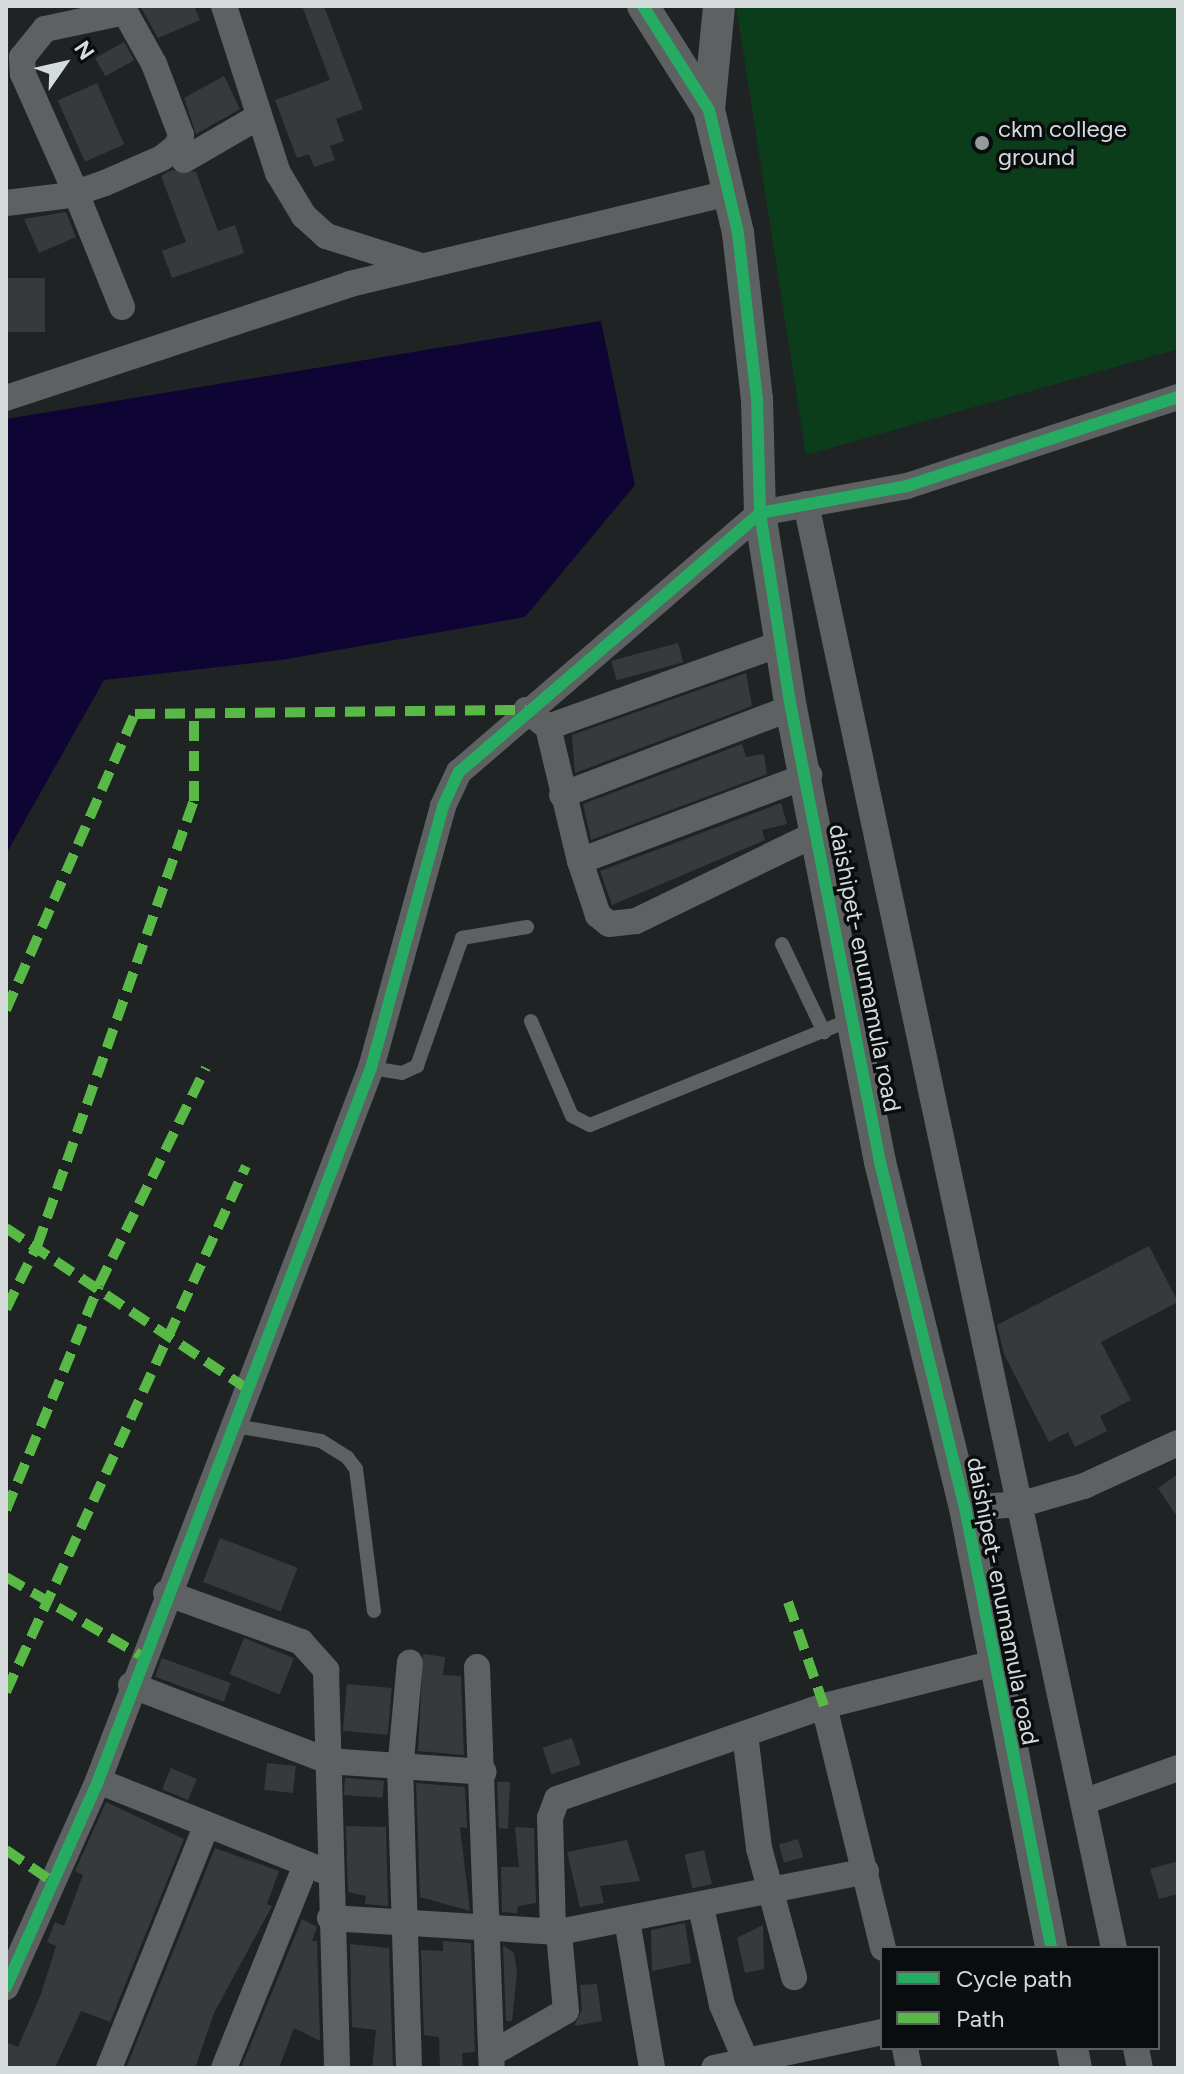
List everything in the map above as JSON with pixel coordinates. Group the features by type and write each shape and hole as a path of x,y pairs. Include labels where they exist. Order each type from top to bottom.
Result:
{"street":[{"path":"224,6 278,173 326,236 422,266"},
{"name":"daishipet- enumamula road","path":"643,6 709,110"},
{"name":"daishipet- enumamula road","path":"719,6 709,110 750,311 760,513 791,708 809,775 838,1025 880,1162 965,1508 1051,1946"},
{"path":"6,203 76,193 162,158 181,135 133,19 115,9 45,29 22,57 76,193 122,307"},
{"path":"184,160 258,117"},
{"path":"6,398 422,266 728,193"},
{"path":"6,1987 98,1781 166,1593 238,1426 371,1068 443,806 459,772 526,710 760,513 907,486 1178,397"},
{"path":"806,504 1022,1504 1114,1946"},
{"path":"548,727 780,644"},
{"path":"562,795 791,708"},
{"path":"526,710 548,727 562,795 598,915 620,926 817,833"},
{"path":"580,861 809,775"},
{"path":"965,1508 1022,1504 1084,1486 1178,1443"},
{"path":"166,1593 318,1655 328,1687 328,1761 316,1869 224,2068"},
{"path":"409,2068 400,1771 410,1662"},
{"path":"477,1667 484,1772 482,1925 492,2061 566,2011 556,1932 550,1818 557,1799 824,1706 994,1663"},
{"path":"131,1685 328,1761 400,1771 484,1772"},
{"path":"824,1706 883,1946"},
{"path":"745,1734 759,1848 794,1977"},
{"path":"1083,1802 1178,1768"},
{"path":"98,1781 316,1869"},
{"path":"109,2068 206,1827"},
{"path":"316,1869 330,1918 337,2068"},
{"path":"330,1918 482,1925 556,1932 701,1907 866,1871"},
{"path":"701,1907 722,2005 746,2061"},
{"path":"627,1920 652,2068"},
{"path":"714,2068 880,2032"}],"lane":[{"path":"371,1068 402,1073 417,1066 462,938 527,927"},
{"path":"531,1021 572,1116 590,1125 838,1025 782,944"},
{"path":"238,1426 266,1429 335,1447 356,1469 374,1611"}],"green space":[{"path":"736,6 1178,6 1178,349 806,455"}],"shaded area":[{"path":"601,321 635,485 525,617 281,660 104,680 6,854 6,419"}],"building":[{"path":"140,6 194,6 200,20 158,38"},
{"path":"302,6 324,6 363,109 336,119 344,141 330,146 335,160 314,167 309,154 297,158 275,100 330,80"},
{"path":"124,42 134,60 105,76 95,58"},
{"path":"224,76 240,109 196,134 184,98"},
{"path":"97,83 124,144 85,162 58,100"},
{"path":"172,170 196,172 218,231 235,225 244,253 172,278 162,251 186,242 161,176"},
{"path":"66,212 76,237 39,253 24,219"},
{"path":"6,278 45,278 45,332 6,332"},
{"path":"678,643 683,662 617,680 611,661"},
{"path":"746,673 752,706 575,773 572,735"},
{"path":"742,744 746,757 764,754 767,774 591,840 583,804"},
{"path":"781,803 787,824 762,830 765,840 612,905 600,871"},
{"path":"1149,1246 1178,1302 1101,1342 1131,1400 1100,1416 1107,1431 1075,1447 1068,1432 1049,1442 1004,1354 997,1325"},
{"path":"1178,1474 1178,1518 1158,1488"},
{"path":"220,1538 297,1568 281,1612 203,1582"},
{"path":"244,1638 294,1658 279,1694 229,1674"},
{"path":"423,1654 445,1657 443,1675 461,1676 464,1755 418,1751"},
{"path":"162,1658 231,1683 224,1702 155,1677"},
{"path":"347,1684 392,1688 388,1735 343,1731"},
{"path":"572,1738 581,1765 551,1774 543,1748"},
{"path":"267,1763 296,1766 293,1793 264,1790"},
{"path":"171,1768 197,1779 188,1800 162,1789"},
{"path":"345,1778 384,1781 383,1798 344,1795"},
{"path":"497,1782 510,1782 508,1829 499,1828"},
{"path":"416,1783 465,1787 467,1828 460,1827 470,1911 420,1897"},
{"path":"106,1802 184,1839 110,2022 81,2011 55,2068 6,2068 6,2042 18,2047 41,1994 56,1946 47,1942 55,1922 64,1926 83,1875 75,1871"},
{"path":"346,1826 386,1827 388,1906 365,1904 366,1896 348,1892"},
{"path":"515,1827 534,1828 536,1903 518,1906 517,1913 502,1912 501,1867 519,1867"},
{"path":"798,1839 803,1857 784,1863 779,1845"},
{"path":"627,1840 640,1881 600,1886 604,1903 580,1907 567,1852"},
{"path":"215,1848 279,1871 267,1904 272,1906 214,2013 195,2068 126,2068"},
{"path":"704,1850 712,1884 692,1889 685,1854"},
{"path":"1178,1861 1178,1894 1159,1899 1150,1869"},
{"path":"302,1919 317,1927 312,1941 317,1941 320,2041 294,2028 279,2068 241,2068"},
{"path":"685,1923 691,1963 652,1971 651,1930"},
{"path":"763,1925 764,1969 745,1973 737,1938"},
{"path":"443,1941 471,1943 475,2052 462,2053 463,2068 440,2068 439,2037 424,2035 421,1950 443,1951"},
{"path":"350,1944 389,1948 393,2068 372,2068 376,2030 352,2027"},
{"path":"503,1945 514,1953 517,1972 512,2021 506,2021"},
{"path":"597,1984 602,2021 574,2026 582,2010 580,1985"}],"marked path":[{"path":"6,1010 135,714 526,710"},
{"path":"6,1309 37,1246 194,801 194,711"},
{"path":"6,1510 99,1285 206,1068"},
{"path":"6,1692 246,1166"},
{"path":"6,1228 247,1389"},
{"path":"6,1577 140,1655"},
{"path":"788,1602 824,1706"},
{"path":"6,1850 53,1882"}],"cycle path":[{"path":"643,6 709,110 738,233 757,399 760,513 791,708 880,1162 965,1508 1051,1946"},
{"path":"6,1987 98,1781 371,1068 443,806 459,772 760,513 907,486 1178,397"}],"place":[{"name":"ckm college ground","path":"982,143"}]}
